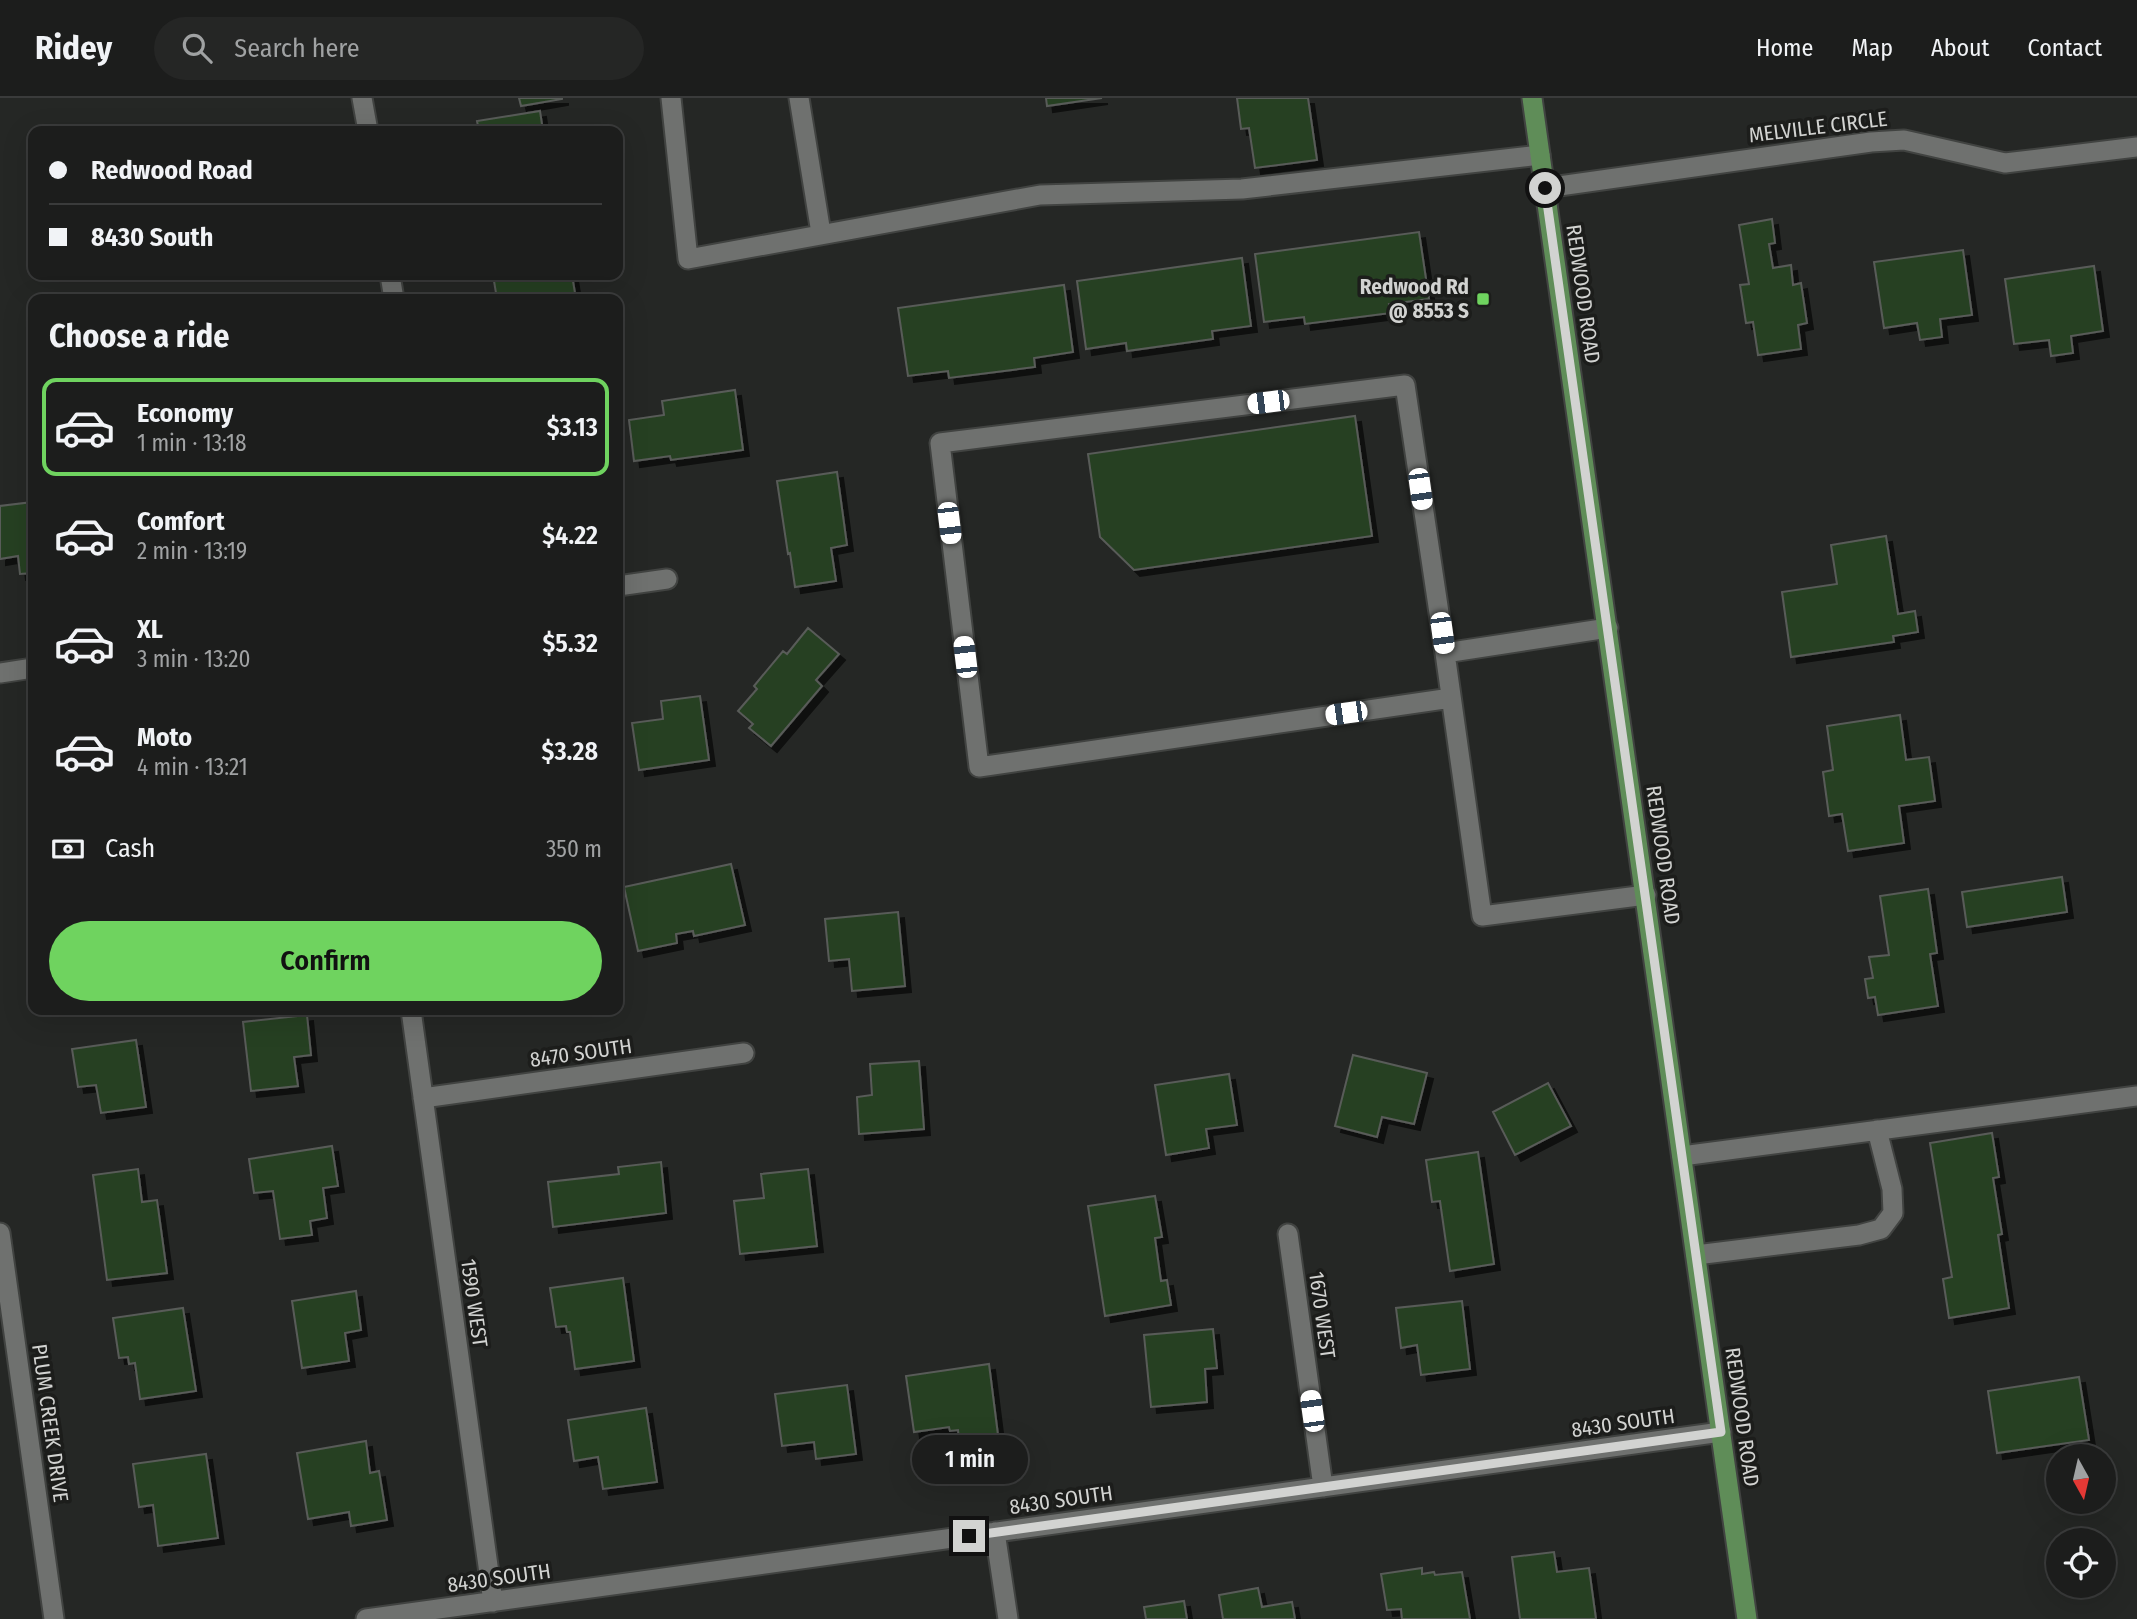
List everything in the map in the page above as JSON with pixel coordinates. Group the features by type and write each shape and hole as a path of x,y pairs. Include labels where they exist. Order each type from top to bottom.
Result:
{"main road":[{"name":"REDWOOD ROAD","path":"1532,98 1747,1619"}],"street":[{"path":"362,98 367,126"},
{"path":"671,98 688,259 1040,195 1242,189 1540,155"},
{"path":"799,98 821,233"},
{"name":"MELVILLE CIRCLE","path":"1545,188 1871,142 1904,140 2005,163 2137,147"},
{"path":"1451,698 979,767 940,443 1405,385 1445,653 1482,916 1646,895"},
{"path":"623,585 667,579"},
{"path":"1445,653 1608,628"},
{"path":"0,673 28,669"},
{"name":"1590 WEST","path":"412,1015 493,1602"},
{"name":"8470 SOUTH","path":"423,1098 744,1053"},
{"path":"1682,1156 2137,1096"},
{"path":"1696,1255 1859,1235 1881,1229 1893,1213 1892,1189 1877,1130"},
{"name":"PLUM CREEK DRIVE","path":"0,1233 54,1619"},
{"name":"1670 WEST","path":"1288,1234 1323,1487"},
{"name":"8430 SOUTH","path":"366,1619 1721,1432"},
{"path":"995,1532 1008,1619"}],"building":[{"path":"519,98 562,98 562,99 521,106"},
{"path":"1046,98 1102,98 1047,106"},
{"path":"1237,98 1308,98 1317,160 1255,168 1249,128 1241,129"},
{"path":"540,111 542,126 478,126 477,121"},
{"path":"1772,219 1775,243 1769,244 1773,268 1791,265 1793,285 1801,283 1807,323 1798,325 1801,349 1758,355 1753,322 1746,323 1740,285 1749,284 1739,225"},
{"path":"1419,232 1429,299 1389,304 1391,313 1305,324 1304,317 1264,322 1255,254"},
{"path":"1963,250 1972,315 1940,319 1942,337 1920,340 1917,323 1884,328 1874,262"},
{"path":"1242,258 1251,326 1212,331 1213,339 1127,351 1126,343 1086,349 1077,281"},
{"path":"2094,266 2103,331 2071,336 2073,353 2051,356 2049,340 2014,344 2005,279"},
{"path":"494,280 573,280 575,294 496,294"},
{"path":"1064,285 1073,352 1034,358 1035,367 949,378 948,371 908,376 898,308"},
{"path":"735,390 743,450 671,460 670,456 634,461 629,420 664,415 662,401"},
{"path":"1355,416 1372,536 1134,570 1100,537 1088,454"},
{"path":"837,472 847,545 831,548 836,581 795,587 777,481"},
{"path":"28,503 28,573 20,574 18,556 0,559 0,506"},
{"path":"1886,536 1898,614 1915,611 1918,632 1893,636 1894,642 1791,657 1782,592 1837,584 1831,545"},
{"path":"808,628 839,654 816,680 822,686 771,746 749,728 753,724 738,711 757,689 754,686 783,651 787,654"},
{"path":"700,696 709,760 639,770 632,723 663,719 661,701"},
{"path":"1900,715 1906,760 1929,757 1935,801 1899,806 1904,843 1848,851 1842,814 1829,816 1823,772 1833,770 1827,726"},
{"path":"731,864 745,925 694,936 693,931 676,934 677,943 638,951 624,887"},
{"path":"2062,877 2067,912 1967,927 1962,892"},
{"path":"1928,889 1937,953 1930,954 1938,1006 1878,1015 1875,997 1868,998 1865,979 1873,978 1869,957 1889,955 1880,896"},
{"path":"898,912 905,986 852,991 849,959 829,961 825,919"},
{"path":"307,1015 311,1055 294,1057 298,1086 251,1091 243,1022"},
{"path":"136,1040 146,1107 101,1113 96,1085 78,1087 72,1049"},
{"path":"1353,1055 1427,1073 1414,1124 1382,1117 1377,1137 1335,1126"},
{"path":"919,1061 924,1129 859,1134 857,1097 872,1095 870,1064"},
{"path":"1229,1074 1237,1125 1206,1129 1209,1148 1166,1155 1155,1085"},
{"path":"1548,1083 1571,1126 1515,1155 1493,1112"},
{"path":"1992,1133 1999,1177 1993,1178 2002,1234 1998,1235 2009,1308 1949,1318 1943,1279 1952,1277 1930,1143"},
{"path":"332,1146 338,1186 323,1188 327,1218 310,1221 312,1235 280,1239 273,1191 254,1193 249,1159"},
{"path":"1478,1152 1494,1264 1450,1271 1440,1201 1432,1202 1426,1160"},
{"path":"661,1162 666,1213 553,1227 548,1182 619,1174 618,1167"},
{"path":"138,1169 142,1202 157,1200 167,1273 107,1280 93,1175"},
{"path":"808,1169 817,1246 740,1254 734,1201 764,1198 761,1174"},
{"path":"1155,1196 1162,1237 1155,1238 1161,1281 1167,1280 1171,1305 1105,1316 1088,1206"},
{"path":"623,1278 634,1361 575,1369 570,1332 567,1332 566,1326 556,1327 550,1288"},
{"path":"356,1291 361,1330 345,1333 349,1361 302,1368 292,1301"},
{"path":"1462,1301 1470,1369 1421,1375 1417,1345 1401,1348 1396,1308"},
{"path":"183,1308 196,1391 140,1399 135,1363 129,1364 128,1357 119,1358 113,1318"},
{"path":"1213,1329 1217,1368 1205,1369 1207,1402 1151,1407 1144,1335"},
{"path":"989,1364 998,1435 959,1440 958,1430 950,1431 949,1427 914,1432 906,1376"},
{"path":"2079,1377 2089,1440 1997,1453 1988,1391"},
{"path":"847,1385 856,1454 816,1459 814,1442 782,1446 775,1394"},
{"path":"646,1408 657,1482 603,1489 598,1457 574,1461 568,1420"},
{"path":"366,1441 370,1473 379,1471 387,1520 351,1526 349,1512 308,1519 297,1453"},
{"path":"206,1454 218,1538 158,1546 153,1505 139,1507 133,1464"},
{"path":"1554,1552 1557,1572 1589,1568 1596,1619 1520,1619 1512,1557"},
{"path":"1422,1568 1422,1574 1462,1572 1470,1619 1402,1619 1401,1609 1387,1610 1381,1574"},
{"path":"1258,1588 1262,1607 1292,1602 1295,1619 1223,1619 1219,1595"},
{"path":"1184,1601 1187,1619 1146,1619 1144,1607"}],"place":[{"name":"Redwood Rd @ 8553 S","path":"1483,299"}],"route":[{"path":"969,1536 1721,1432 1545,188"}]}
